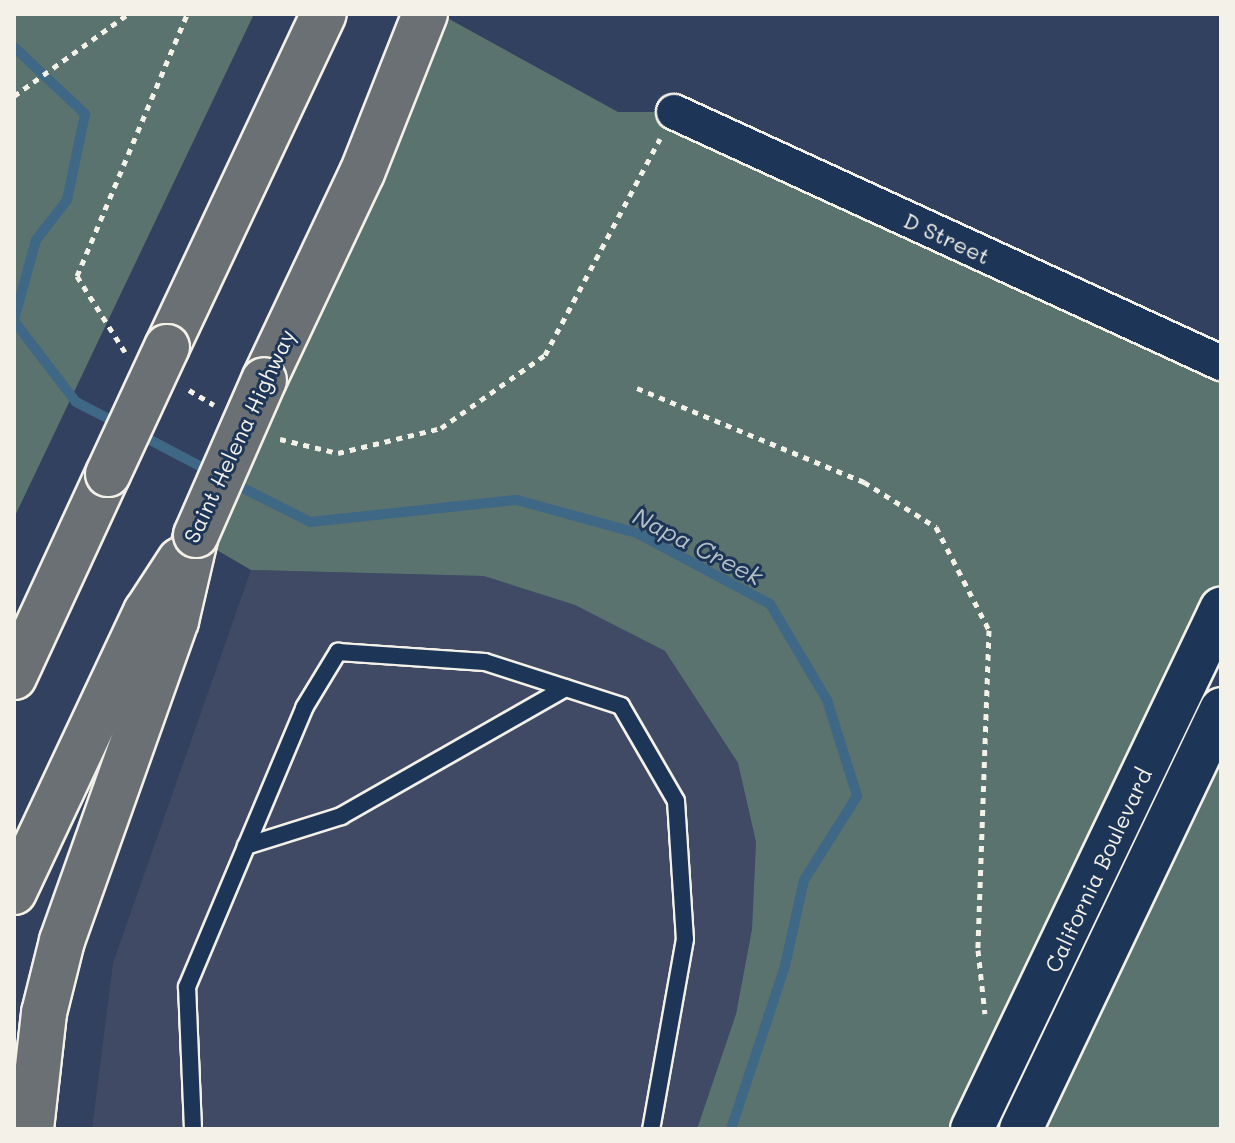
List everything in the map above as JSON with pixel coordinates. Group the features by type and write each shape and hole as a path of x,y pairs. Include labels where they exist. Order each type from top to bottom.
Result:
{"highway":[{"path":"14,677 324,14"},
{"name":"Saint Helena Highway","path":"14,892 146,612 196,535 264,380 362,173 425,14"},
{"path":"14,636 108,474"},
{"path":"31,1129 44,1013 62,941 176,621 196,535"}],"street":[{"name":"D Street","path":"674,112 1221,363"},
{"name":"California Boulevard","path":"972,1129 1221,609"},
{"name":"California Boulevard","path":"1021,1129 1221,709"}],"lane":[{"path":"193,1129 187,987 304,708 338,652 485,662 621,706 676,801 685,939 651,1129"},
{"path":"246,846 341,816 565,688"}],"path":[{"path":"14,96 128,14"},
{"path":"637,388 864,482 936,527 989,630 978,950 986,1028"}],"shaded area":[{"path":"251,570 484,576 575,605 665,651 738,763 756,842 752,929 736,1014 697,1129 92,1129 113,963"}],"green space":[{"path":"14,14 254,14 14,518"},
{"path":"440,14 618,112 674,112 1221,363 1221,609 972,1129 697,1129 736,1014 752,929 756,842 738,763 665,651 575,605 484,576 251,570 210,546"},
{"path":"1221,709 1221,1129 1021,1129"}],"waterway":[{"name":"Napa Creek","path":"14,47 85,114 67,200 36,240 14,320"},
{"name":"Napa Creek","path":"14,321 76,402 119,424"},
{"name":"Napa Creek","path":"137,433 211,472"},
{"name":"Napa Creek","path":"229,481 310,522 517,500 637,533 770,604 827,700 857,796 804,880 785,966 731,1129"}]}
